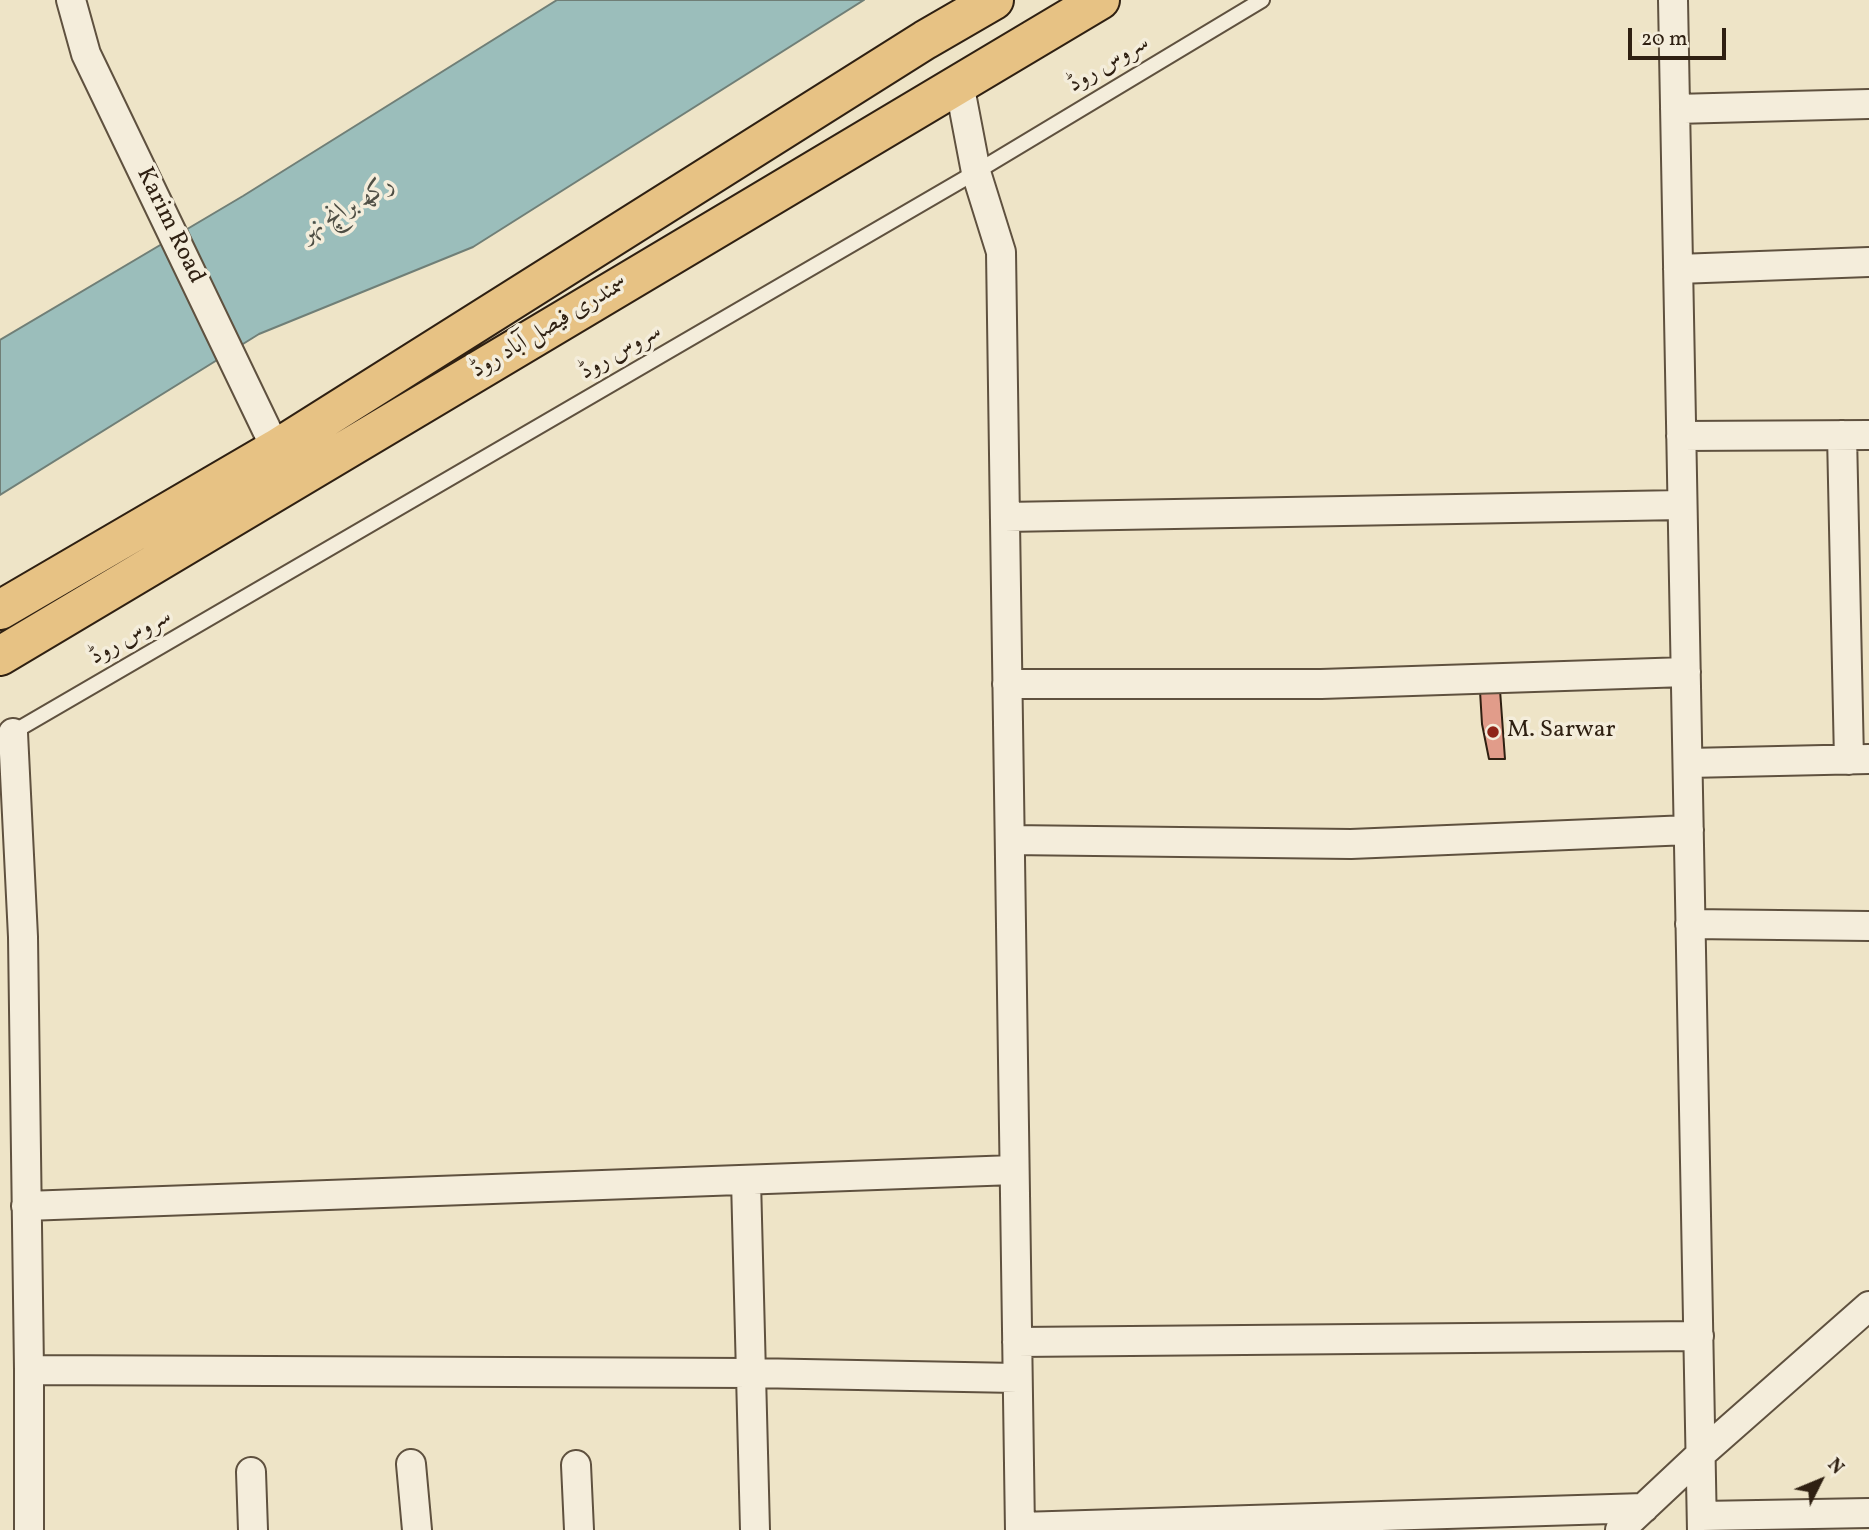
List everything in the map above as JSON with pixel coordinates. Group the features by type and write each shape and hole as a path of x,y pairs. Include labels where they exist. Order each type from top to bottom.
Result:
{"highway":[{"name":"سمندری فیصل آباد روڈ","path":"0,610 276,449 925,40 994,0"},
{"name":"سمندری فیصل آباد روڈ","path":"0,656 1100,0"}],"street":[{"name":"Karim Road","path":"71,0 86,54 276,449"},
{"path":"1673,0 1702,1523 1869,1513"},
{"path":"959,83 976,172 1001,252 1020,1528 1643,1508"},
{"path":"1675,109 1869,104"},
{"path":"1678,269 1869,262"},
{"path":"1681,436 1856,435 1859,760 1688,763"},
{"path":"1005,517 1682,505"},
{"path":"1007,684 1321,684 1686,672"},
{"path":"6,736 23,937 29,1530"},
{"path":"1010,840 1350,844 1689,830"},
{"path":"1690,924 1869,926"},
{"path":"26,1206 1014,1170"},
{"path":"746,1180 755,1530"},
{"path":"1620,1530 1701,1454 1869,1306"},
{"path":"1017,1342 1699,1335"},
{"path":"29,1370 751,1373 1017,1378"},
{"path":"411,1464 417,1530"},
{"path":"576,1465 579,1530"},
{"path":"251,1472 253,1530"}],"lane":[{"name":"سروس روڈ","path":"6,736 976,172 1262,0"}],"water":[{"name":"رکھ برانچ نہر","path":"557,0 864,0 473,247 259,334 0,495 0,340 243,196"}],"building":[{"name":"M. Sarwar","path":"1500,690 1505,759 1489,759 1482,724 1480,691"}],"place":[{"name":"M. Sarwar","path":"1493,732"}]}
